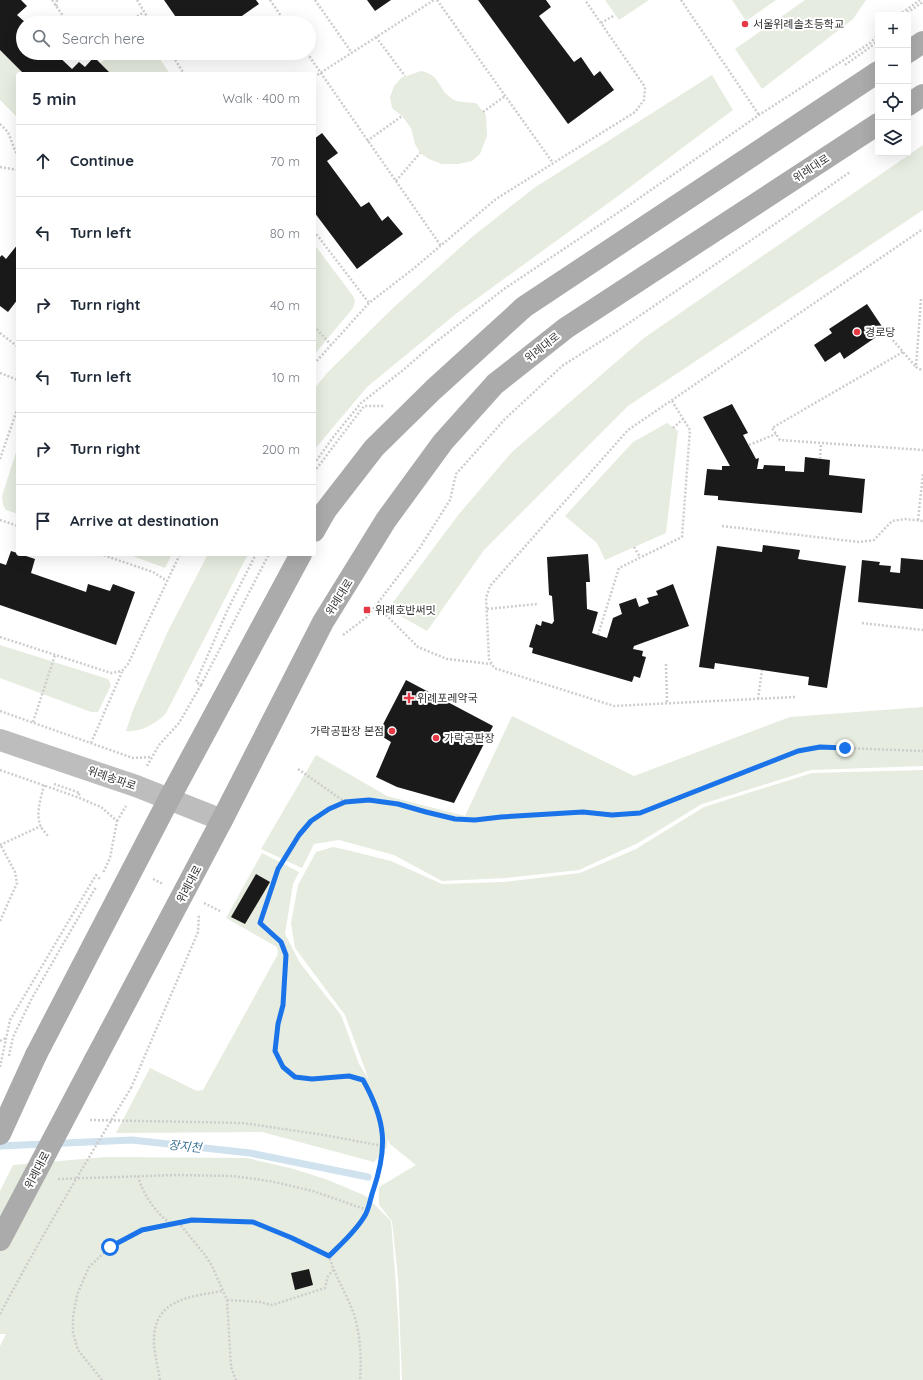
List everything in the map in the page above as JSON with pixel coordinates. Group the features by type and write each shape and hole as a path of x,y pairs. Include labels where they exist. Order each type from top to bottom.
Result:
{"main road":[{"path":"911,50 923,42"},
{"path":"316,528 326,510 374,448 433,390 524,307 875,74"},
{"path":"911,103 923,95"},
{"name":"위례대로","path":"0,1240 222,820 323,622 386,520 443,442 495,384 566,328 875,126"},
{"path":"0,1134 36,1055 169,799 300,556"},
{"name":"위례송파로","path":"0,740 169,799 222,820"}],"path":[{"path":"52,0 63,16"},
{"path":"56,6 57,0"},
{"path":"137,0 147,16"},
{"path":"270,0 281,16"},
{"path":"314,0 352,53"},
{"path":"316,76 436,0 553,163"},
{"path":"316,362 369,303 496,200 635,112 644,100 645,87 585,0"},
{"path":"681,0 758,115"},
{"path":"903,12 920,0"},
{"path":"908,12 923,2"},
{"path":"138,16 144,12"},
{"path":"601,24 615,15"},
{"path":"376,37 405,76"},
{"path":"175,60 183,72"},
{"path":"312,60 441,246"},
{"path":"483,112 505,96"},
{"path":"367,141 402,116"},
{"path":"0,124 8,132 16,153"},
{"path":"396,181 420,153"},
{"path":"0,167 16,170"},
{"path":"338,639 366,617 419,549 450,500 456,474 505,419 562,366 617,332 852,170"},
{"path":"795,697 614,706 494,668 489,659 486,598 490,586 628,430 923,229"},
{"path":"317,235 369,303"},
{"path":"916,367 921,299"},
{"path":"316,328 331,345"},
{"path":"885,331 916,367 923,371"},
{"path":"0,333 16,345"},
{"path":"903,352 772,428 780,440 923,450"},
{"path":"0,373 16,379"},
{"path":"598,635 619,568 682,537 690,430 672,401"},
{"path":"0,458 16,413"},
{"path":"673,428 683,420"},
{"path":"749,445 776,434"},
{"path":"820,459 821,443"},
{"path":"918,520 923,474"},
{"path":"722,526 859,542 874,540 892,521 905,519 923,521"},
{"path":"0,520 16,525"},
{"path":"634,547 640,558"},
{"path":"106,556 153,572 167,581"},
{"path":"91,743 122,671 128,664 179,556"},
{"path":"201,685 196,682 228,609 255,556"},
{"path":"0,710 133,758 152,757 159,745 179,723 201,685 268,556"},
{"path":"487,609 537,604"},
{"path":"383,612 418,647 448,659 492,664"},
{"path":"862,623 923,630"},
{"path":"0,637 111,673 122,671"},
{"path":"33,722 55,655"},
{"path":"666,664 667,704"},
{"path":"758,699 762,670"},
{"path":"329,1256 348,1237 365,1216 381,1165 383,1134 378,1114 363,1080 349,1076 312,1079 295,1077 283,1067 275,1051 278,1024 283,1005 286,955 281,942 260,923 278,869 299,835 311,821 329,809 345,802 369,800 398,804 455,819 468,820 583,812 612,815 640,813 798,751 820,747 923,752"},
{"path":"298,769 345,802"},
{"path":"0,770 101,807 117,821 110,858 100,879 96,875 10,1020 0,1067"},
{"path":"44,785 39,803 38,815 41,826 49,837"},
{"path":"0,921 16,883 15,872 0,844 41,826"},
{"path":"8,1063 13,1037 32,998 96,886"},
{"path":"0,1314 57,1210 131,1088 198,932"},
{"path":"0,1041 6,1038"},
{"path":"89,1120 243,1123 324,1135 383,1146"},
{"path":"55,1179 196,1175 250,1178 313,1191 367,1210"},
{"path":"138,1176 141,1188 147,1198 172,1225"},
{"path":"102,1380 78,1350 73,1333 73,1317 77,1295 89,1267 110,1247 142,1230 192,1220 253,1222 292,1238 329,1256 333,1270 351,1306 357,1329 360,1350 360,1380"},
{"path":"179,1223 212,1266 227,1300 231,1367 236,1380"},
{"path":"227,1300 260,1302 272,1305 325,1288 328,1276 333,1270"},
{"path":"160,1380 154,1344 154,1334 157,1322 162,1312 171,1304 182,1299 222,1291"}],"shaded area":[{"path":"605,0 649,0 619,20"},
{"path":"732,0 776,0 746,21"},
{"path":"805,0 866,0 853,19 762,89 735,49"},
{"path":"0,50 22,72 16,72 16,116 0,100"},
{"path":"104,60 161,60 169,72 109,72 100,63"},
{"path":"421,71 436,79 443,90 453,100 459,102 476,103 486,115 487,136 480,154 472,161 458,164 442,164 429,159 420,153 415,144 411,128 402,116 392,108 390,97 394,86 401,78"},
{"path":"712,75 733,110 457,313 367,387 316,448 316,387 328,372 394,307 472,237 534,188"},
{"path":"923,145 923,210 628,406 484,550 427,631 388,609 459,514 512,452 644,338 907,156 911,156 911,153"},
{"path":"316,247 353,296 355,301 353,308 316,353"},
{"path":"667,423 678,431 666,533 605,560 597,543 565,516 633,442"},
{"path":"16,452 16,513 6,510 3,505 2,496"},
{"path":"132,556 171,556 165,568"},
{"path":"207,556 247,556 166,713 158,720 142,729 126,731 133,710 168,631"},
{"path":"0,645 108,679 111,685 98,712 91,712 0,678"},
{"path":"923,707 923,766 811,770 702,804 638,843 579,870 506,878 442,881 394,855 339,840 314,844 302,868 261,849 316,755 387,796 465,816 512,716 634,776 790,717"},
{"path":"923,770 923,1380 402,1380 398,1278 392,1221 379,1205 379,1187 416,1165 390,1144 388,1139 387,1147 374,1162 262,1132 116,1133 150,1068 197,1091 203,1090 278,954 277,947 226,918 262,853 299,872 293,884 285,934 300,963 341,1015 359,1064 369,1080 345,1015 295,948 291,923 298,885 316,852 333,847 391,861 442,884 503,882 580,873 636,849 704,807 812,773"},
{"path":"106,1157 247,1158 294,1169 328,1180 366,1196 391,1221 398,1320 400,1380 0,1380 0,1346 6,1334 0,1334 0,1191 13,1165"}],"building":[{"path":"0,0 21,0 27,6 17,15 18,16 16,16 16,60 62,60 72,69 79,62 85,67 91,60 97,60 109,72 22,72 0,50"},
{"path":"164,0 256,0 259,4 242,16 175,16"},
{"path":"367,0 391,0 375,11"},
{"path":"478,0 546,0 551,7 539,16 574,62 581,57 594,76 600,71 614,90 568,124"},
{"path":"322,133 338,153 327,161 361,207 369,202 382,221 388,216 403,234 357,269 316,215 316,138"},
{"path":"16,246 16,302 8,312 0,306 0,257 2,255 6,259"},
{"name":"경로당","path":"867,304 885,331 844,359 840,352 825,362 814,345 832,333 829,329"},
{"path":"732,404 748,433 743,435 756,459 759,458 757,469 763,469 764,465 785,466 785,471 804,472 805,457 830,460 829,475 865,479 862,513 718,500 718,496 704,495 707,469 722,470 722,466 730,466 703,417"},
{"path":"763,545 800,550 798,559 846,566 827,688 808,685 809,677 715,663 714,669 699,667 717,546 762,552"},
{"path":"11,551 16,553 16,556 26,556 35,559 31,573 86,592 88,584 110,591 113,584 135,592 116,645 0,605 0,563 6,565"},
{"path":"588,554 590,582 586,582 587,609 598,612 592,633 607,638 613,618 622,614 619,604 636,598 639,607 649,603 647,598 658,595 656,591 673,584 689,626 634,646 633,649 643,651 642,656 646,657 640,678 634,676 632,682 532,653 533,648 529,647 536,624 541,626 542,621 552,624 554,621 552,596 549,595 547,557"},
{"path":"901,558 923,560 923,609 858,602 862,560 880,562 879,565 891,566 890,572 900,573"},
{"name":"가락공판장","path":"406,680 493,726 454,803 397,787 376,777 391,742 378,734"},
{"path":"256,874 270,882 245,924 231,917"},
{"path":"309,1269 313,1285 295,1290 291,1273"}],"waterway":[{"name":"장지천","path":"0,1146 132,1140 250,1153 368,1177"}],"place":[{"name":"서울위례솔초등학교","path":"745,24"},
{"name":"경로당","path":"857,332"},
{"name":"위례호반써밋","path":"367,610"},
{"name":"위례포레약국","path":"409,698"},
{"name":"가락공판장 본점","path":"392,731"},
{"name":"가락공판장","path":"436,738"}],"route":[{"path":"110,1247 142,1230 192,1220 253,1222 292,1238 329,1256 348,1237 365,1216 381,1165 383,1146 383,1134 378,1114 368,1089 363,1080 349,1076 312,1079 295,1077 283,1067 275,1051 278,1024 283,1005 286,955 281,942 260,923 278,869 299,835 311,821 329,809 345,802 369,800 398,804 455,819 475,820 583,812 612,815 640,813 798,751 820,747 845,748"}]}
